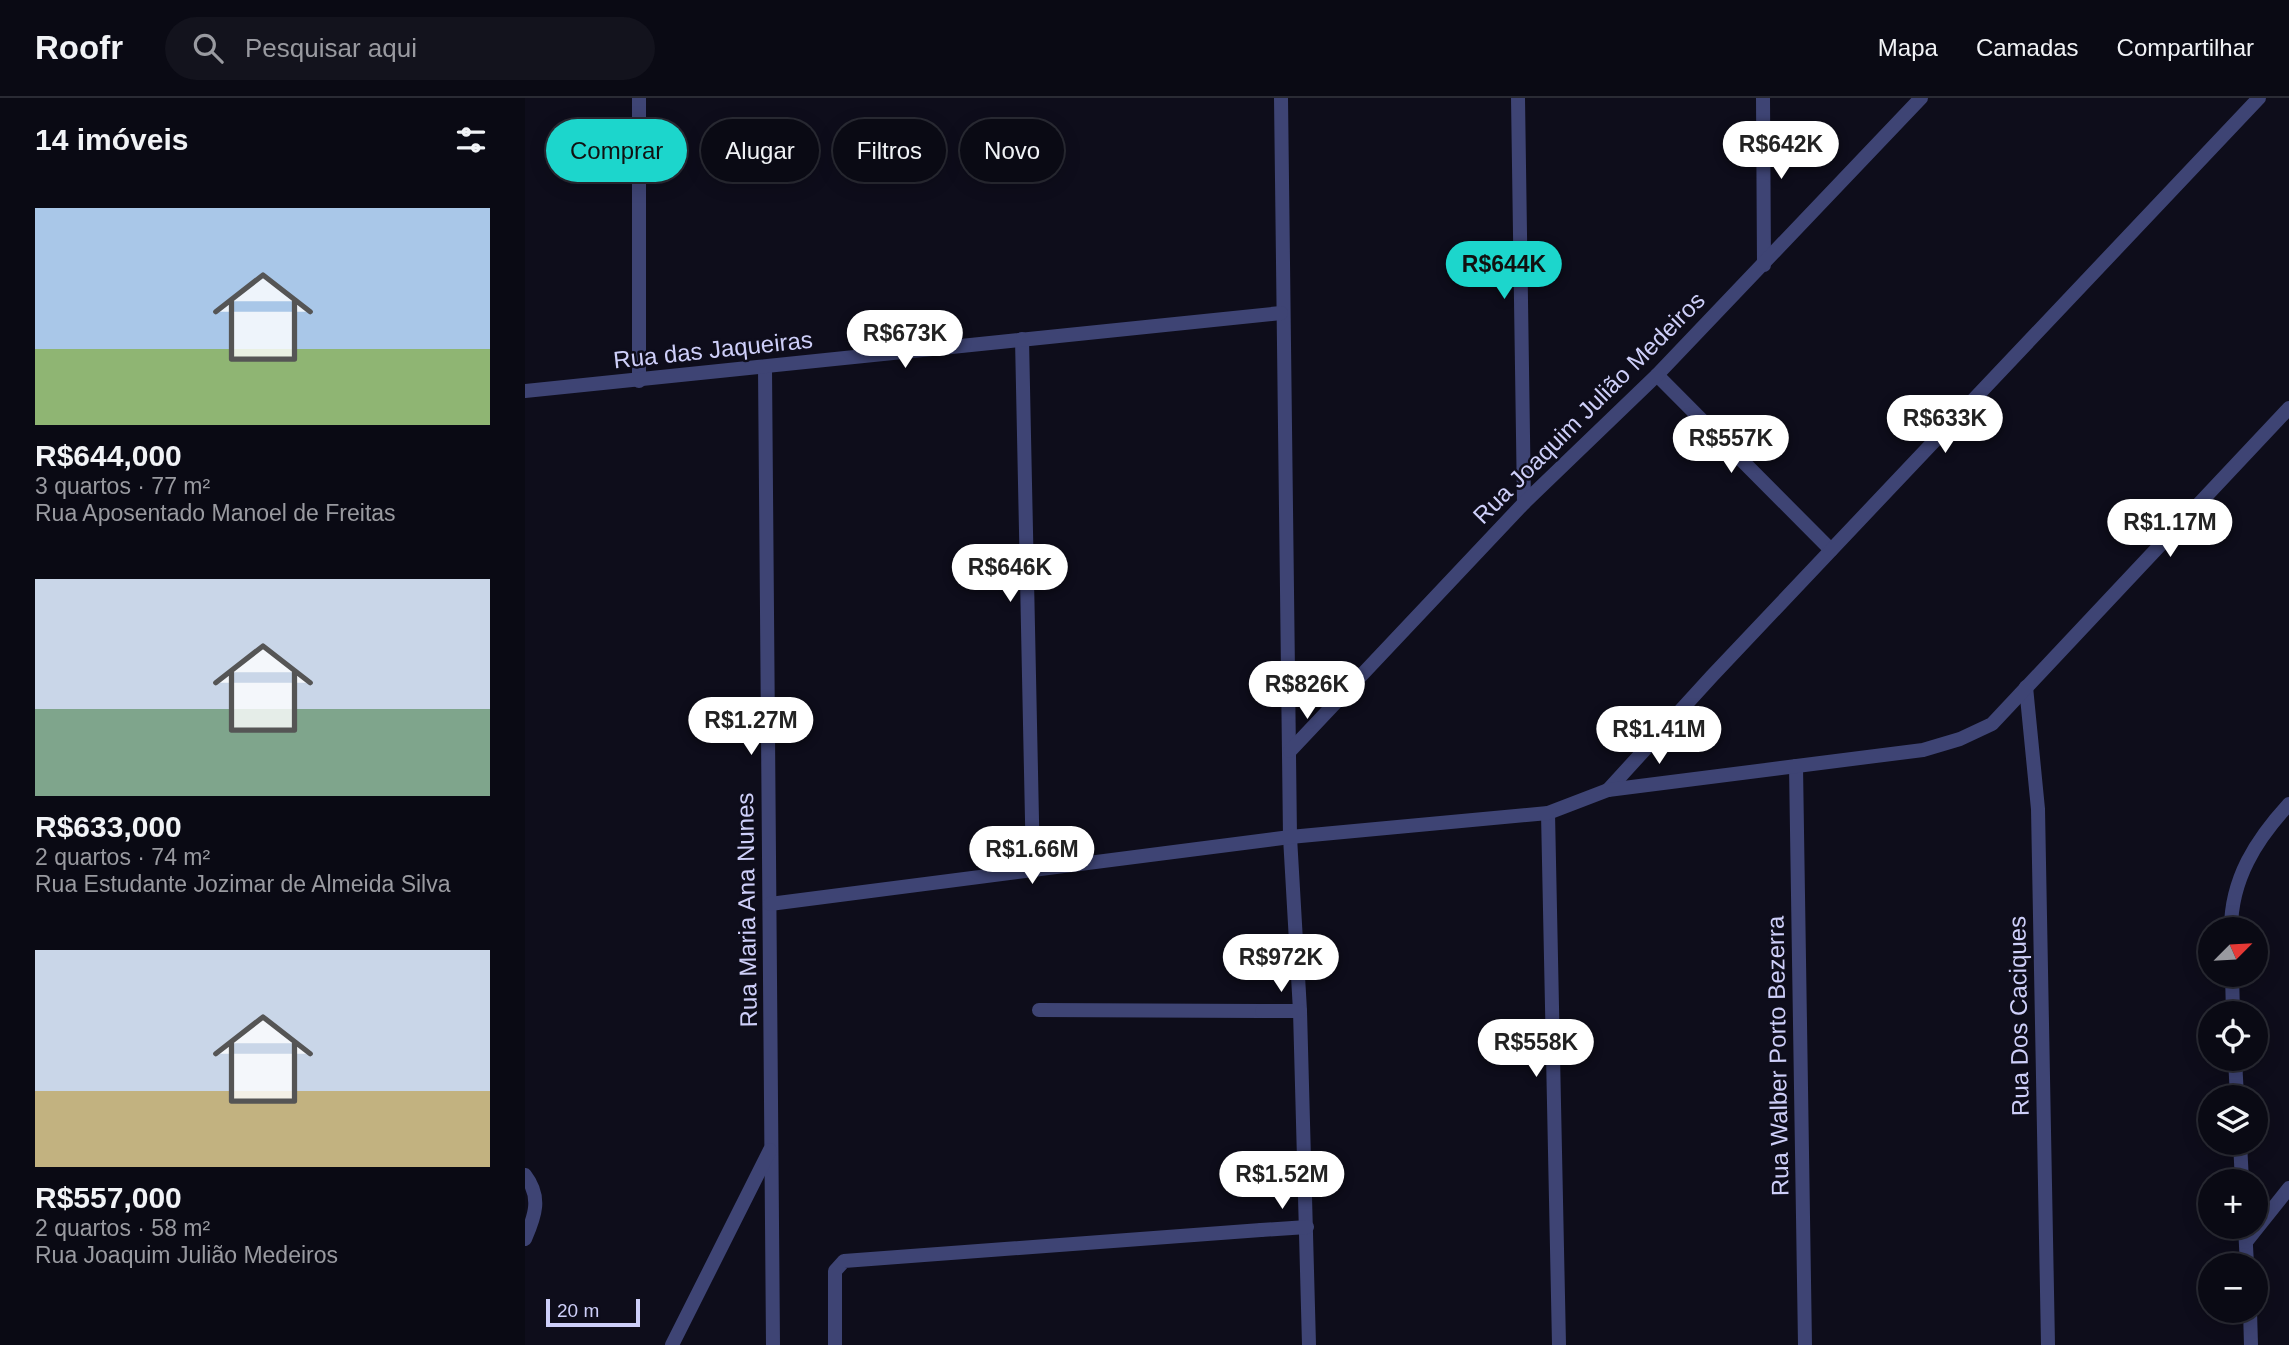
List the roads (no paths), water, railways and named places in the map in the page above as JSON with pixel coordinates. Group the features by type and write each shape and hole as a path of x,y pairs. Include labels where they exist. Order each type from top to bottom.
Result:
{"street":[{"path":"639,98 639,381"},
{"path":"1281,98 1281,313 1290,837 1300,1011 1309,1345"},
{"path":"1518,98 1524,503"},
{"path":"1763,98 1764,265"},
{"name":"Rua Joaquim Julião Medeiros","path":"1290,751 1524,503 1657,375 1921,98"},
{"path":"1608,790 2259,98"},
{"name":"Rua das Jaqueiras","path":"525,391 1281,313"},
{"path":"1022,339 1033,869"},
{"name":"Rua Maria Ana Nunes","path":"672,1345 772,1146 765,368"},
{"path":"1657,375 1831,550"},
{"path":"770,904 1290,837 1548,813 1608,790 1923,750 1960,739 1992,724 2289,408"},
{"name":"Rua Dos Caciques","path":"2026,687 2038,809 2048,1345"},
{"name":"Rua Walber Porto Bezerra","path":"1796,766 1805,1345"},
{"path":"2233,917 2239,877 2253,848 2289,804"},
{"path":"1548,813 1559,1345"},
{"path":"1039,1010 1300,1011"},
{"path":"772,1146 773,1345"},
{"path":"525,1175 537,1199 535,1214 525,1239"},
{"path":"2246,1242 2289,1188"},
{"path":"835,1345 835,1270 844,1261 1307,1227"},
{"path":"2246,1239 2246,1253"},
{"path":"2250,1323 2252,1345"}]}
